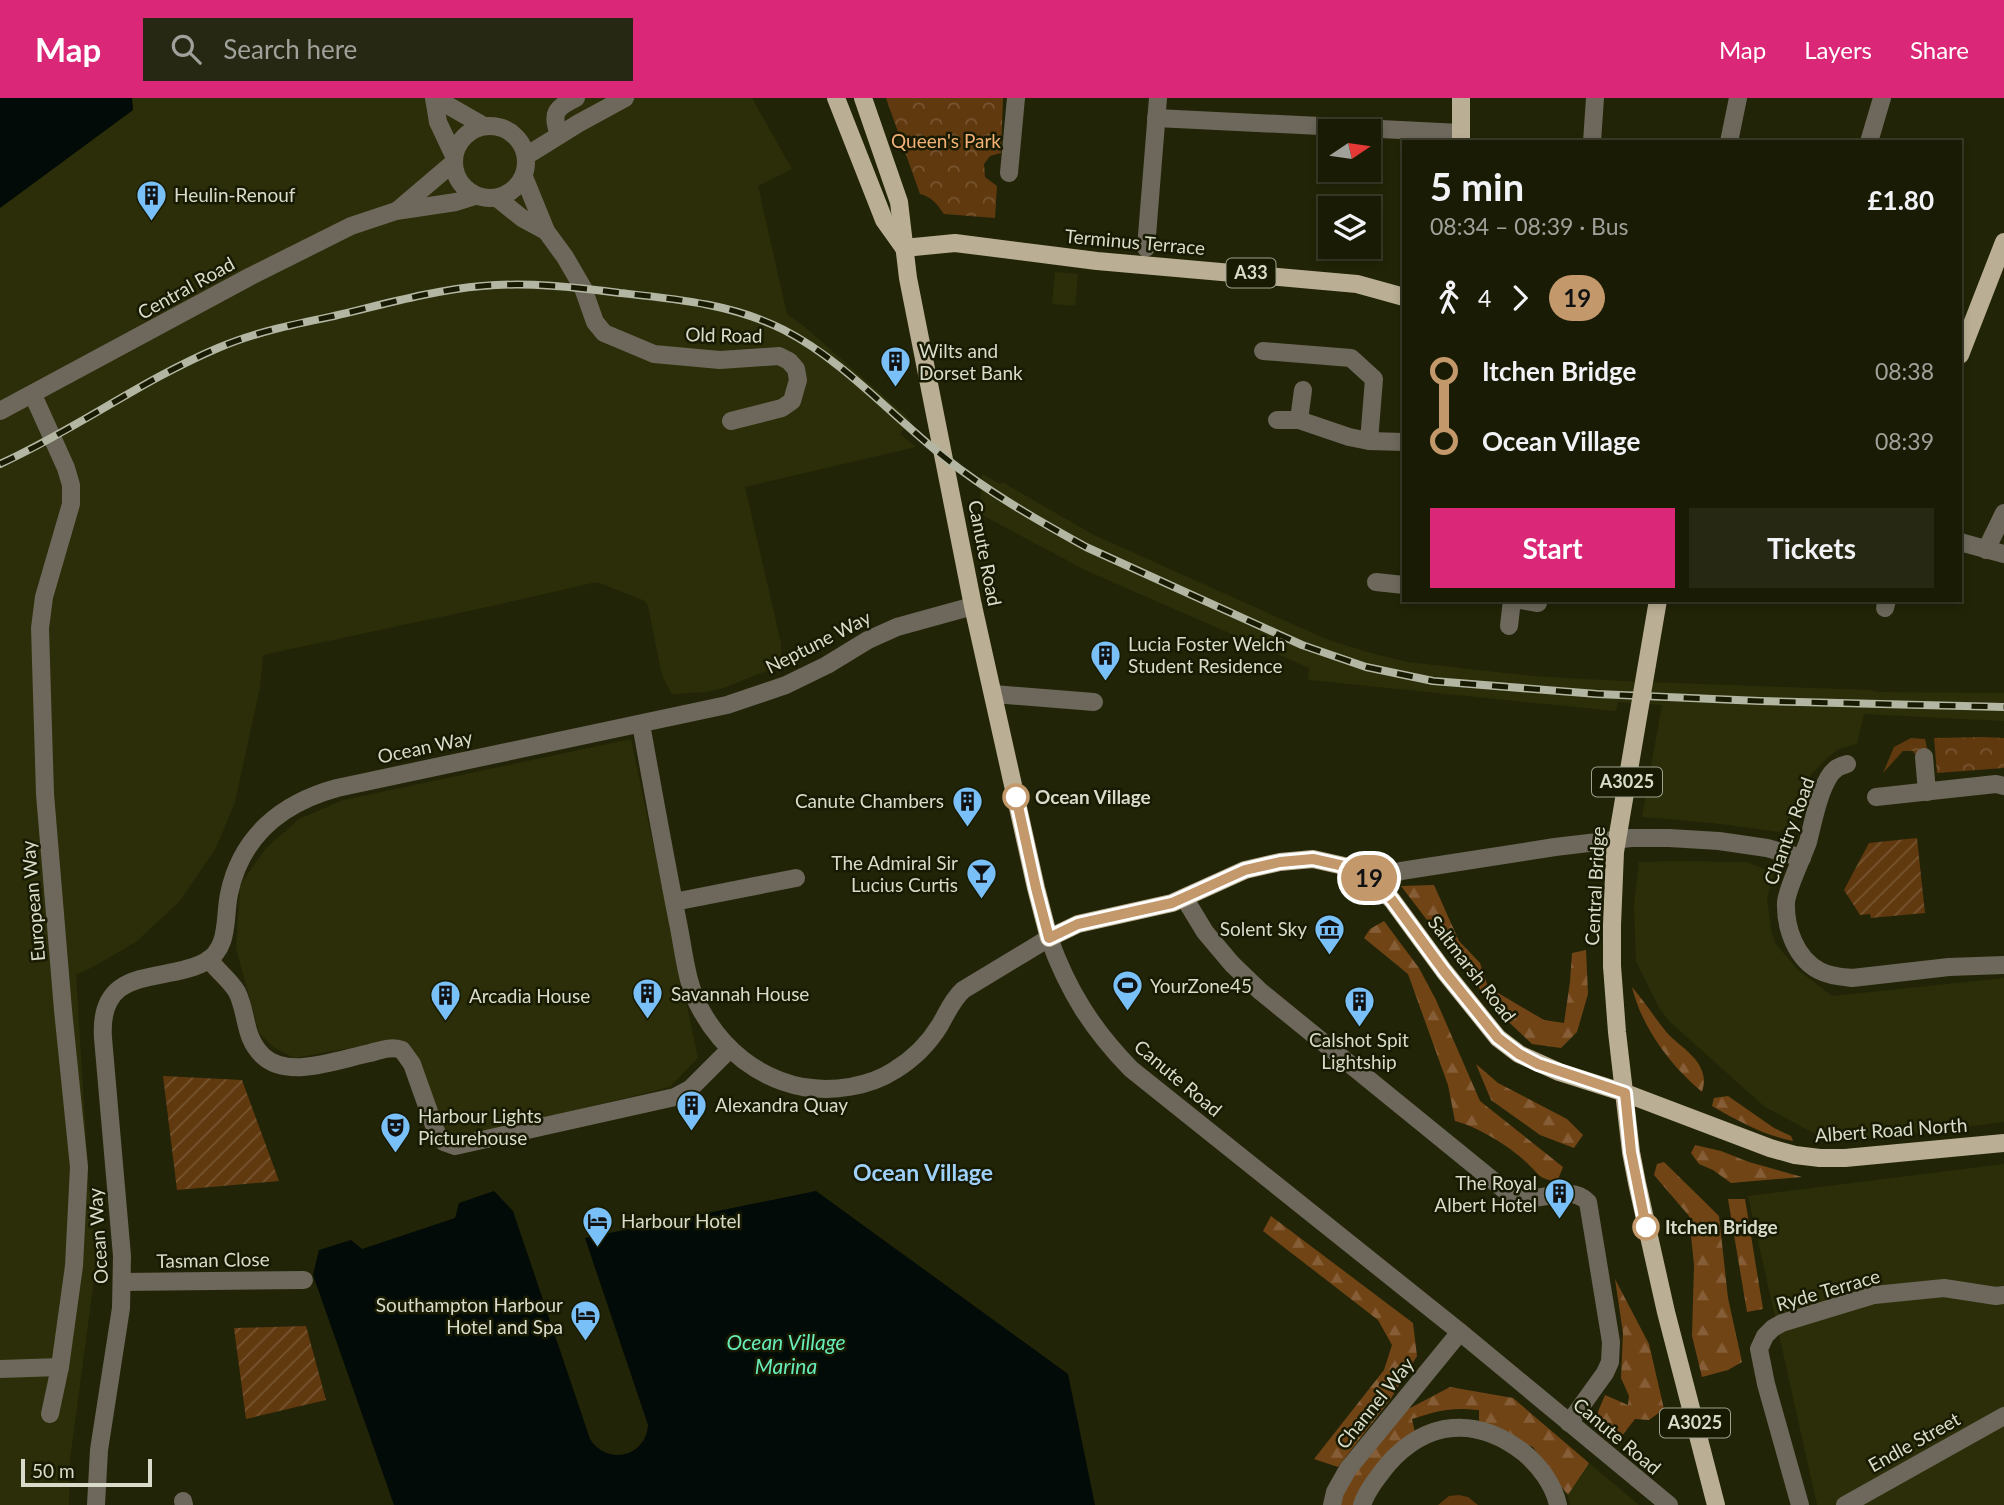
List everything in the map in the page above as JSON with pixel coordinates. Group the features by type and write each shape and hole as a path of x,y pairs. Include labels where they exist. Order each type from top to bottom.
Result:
{"main road":[{"path":"836,98 884,220 904,248"},
{"name":"Canute Road","path":"863,98 900,202 904,248 973,606 1049,938"},
{"path":"1461,98 1461,137"},
{"path":"1962,347 1967,326 2004,242"},
{"name":"Terminus Terrace","path":"904,248 955,243 1097,261 1357,284 1402,296"},
{"name":"Central Bridge","path":"1625,1093 1612,966 1615,852 1658,602"},
{"path":"1049,938 1078,924 1185,899 1245,870 1280,862 1313,859 1344,866 1376,883"},
{"name":"Saltmarsh Road","path":"1376,883 1498,1038 1538,1064 1625,1093"},
{"name":"Albert Road North","path":"1625,1093 1753,1142 1795,1155 1845,1158 2004,1143"},
{"name":"A3025","path":"1625,1093 1637,1183 1716,1505"}],"street":[{"path":"435,98 484,126"},
{"path":"435,98 438,122 454,159"},
{"path":"559,135 555,123 557,110 576,98"},
{"path":"526,156 625,98"},
{"path":"1009,173 1016,98"},
{"path":"1146,248 1158,98"},
{"path":"1592,140 1595,98"},
{"path":"1728,140 1738,98"},
{"path":"1870,140 1882,98"},
{"path":"1156,118 1461,137"},
{"path":"524,177 508,194 486,199 475,196 466,191 455,173 457,145 464,136 484,126 495,126 515,136 526,156 524,177 546,230"},
{"name":"Central Road","path":"396,211 454,159"},
{"name":"Central Road","path":"0,411 293,254 351,226 396,211 456,202 475,196"},
{"path":"497,198 522,218 546,230"},
{"name":"Old Road","path":"546,230 583,288 595,322 604,333 654,354 720,360 779,356 789,361 796,369 798,380 792,401 782,408 731,421"},
{"path":"1263,351 1351,358 1374,379 1369,441"},
{"path":"1299,420 1303,390"},
{"name":"European Way","path":"33,395 71,485 71,504 44,597 40,628 45,794 79,1167 74,1266 60,1367 50,1414"},
{"path":"1277,420 1299,420 1369,441 1402,442"},
{"path":"1986,550 2004,513"},
{"path":"1962,543 2004,554"},
{"path":"1376,582 1402,585"},
{"path":"1509,626 1512,602"},
{"path":"1532,602 1538,603"},
{"name":"Neptune Way","path":"641,724 710,709 777,688 827,665 884,632 910,622 973,606"},
{"path":"994,694 1094,702"},
{"path":"641,724 694,995 714,1032 730,1049 759,1071 776,1079 810,1088 838,1088 876,1080 895,1070 920,1050 963,990 1049,938"},
{"name":"Ocean Way","path":"96,1505 99,1450 119,1324 122,1282 103,1038 103,1017 116,993 129,983 198,965 216,954 223,939 230,891 242,859 262,829 292,805 318,793 357,783 641,724"},
{"path":"1924,757 1927,792"},
{"name":"Chantry Road","path":"1847,764 1835,768 1823,789 1786,901 1788,926 1795,947 1805,960 1820,971 1852,978 1949,967 2004,965"},
{"path":"1877,797 1996,784 2004,786"},
{"path":"1376,883 1401,871 1631,838 1719,841 1767,848 1802,858"},
{"path":"674,902 796,878"},
{"path":"1185,899 1205,932 1260,991 1512,1196 1527,1199 1573,1193 1588,1202 1611,1342 1610,1362 1598,1385 1569,1423"},
{"name":"Canute Road","path":"1049,938 1060,969 1074,996 1108,1045 1131,1069 1460,1332 1669,1505"},
{"path":"209,959 237,993 248,1035 264,1057 283,1067 303,1067 388,1048 398,1049 406,1054 412,1064 437,1134 444,1142 455,1146 675,1097 690,1089 730,1049"},
{"name":"Tasman Close","path":"122,1282 304,1280"},
{"name":"Ryde Terrace","path":"1800,1505 1766,1384 1759,1349 1765,1336 1782,1323 1874,1295 1944,1288 2004,1295"},
{"name":"Channel Way","path":"1332,1505 1335,1492 1348,1469 1460,1332"},
{"path":"0,1369 60,1367"},
{"name":"Endle Street","path":"1844,1505 2004,1416"},
{"path":"1362,1505 1376,1479 1394,1457 1415,1440 1445,1428 1469,1428 1485,1430 1498,1436 1529,1457 1546,1478 1558,1505"}],"shaded area":[{"path":"132,98 752,98 792,169 758,186 787,314 911,421 900,434 916,447 745,487 781,643 781,662 771,669 724,688 672,694 662,676 645,601 597,582 263,655 260,687 235,802 216,848 179,902 136,942 76,975 96,1265 70,1460 69,1505 0,1505 0,208 133,110"},
{"path":"1055,272 1078,274 1075,306 1052,304"},
{"path":"982,474 1000,484 1002,482 1094,535 1326,639 1407,662 1533,676 1620,681 1877,692 2004,693 2004,721 1864,714 1857,744 1839,749 1810,776 1794,824 1779,832 1642,817 1662,705 1618,702 1616,711 1308,680 1309,668 1087,571 982,515"},
{"path":"631,739 698,1058 670,1087 459,1139 449,1137 442,1127 410,1044 390,1041 294,1058 273,1047 259,1033 236,948 240,885 266,848 299,819 343,800"},
{"path":"1639,862 1747,862 1774,873 1767,899 1776,944 1797,969 1832,996 2004,978 2004,1122 1846,1142 1821,1137 1765,1107 1670,1022 1659,1008 1636,961 1634,905"},
{"path":"2004,1164 2004,1505 1817,1505 1748,1196"},
{"path":"1589,1463 1639,1505 1570,1505 1568,1495"}],"green space":[{"name":"Queen's Park","path":"886,98 1003,98 1001,153 990,156 984,164 985,177 997,186 995,218 944,214 934,201 920,194"},
{"path":"1911,738 1925,739 1928,753 1903,751 1883,773 1894,747"},
{"path":"1934,738 2004,738 2004,768 1937,773"},
{"path":"1917,838 1925,913 1871,918 1870,914 1860,915 1844,890 1869,843"},
{"path":"1434,885 1459,941 1480,963 1488,987 1544,1020 1564,1023 1572,953 1586,950 1588,994 1577,1032 1561,1048 1532,1044 1496,1010 1401,886"},
{"path":"1384,921 1419,968 1436,1000 1480,1101 1563,1167 1557,1182 1539,1175 1511,1149 1492,1137 1455,1121 1448,1085 1408,974 1364,938 1370,929"},
{"path":"1632,987 1669,1035 1700,1066 1704,1077 1702,1092 1668,1058 1659,1045 1643,1017"},
{"path":"1476,1064 1498,1083 1567,1119 1583,1135 1574,1148 1540,1135 1491,1100"},
{"path":"163,1076 242,1080 279,1181 177,1190"},
{"path":"1728,1096 1774,1128 1791,1136 1793,1141 1761,1131 1712,1106 1714,1098"},
{"path":"1695,1145 1802,1177 1731,1183 1699,1164 1691,1153"},
{"path":"1664,1162 1719,1216 1728,1298 1742,1362 1728,1370 1702,1377 1692,1336 1694,1265 1689,1216 1654,1175 1657,1164"},
{"path":"1728,1199 1745,1199 1763,1309 1747,1312"},
{"path":"1271,1216 1413,1323 1417,1356 1390,1400 1338,1467 1314,1459 1384,1370 1392,1345 1378,1320 1263,1231"},
{"path":"1615,1279 1649,1344 1664,1409 1649,1420 1635,1419 1621,1437 1597,1414 1605,1395 1628,1405 1629,1396 1621,1378 1623,1333"},
{"path":"306,1326 326,1400 246,1419 234,1328"},
{"path":"1450,1387 1513,1398 1589,1463 1568,1495 1533,1447 1479,1424 1479,1410 1453,1409 1412,1419 1415,1433 1358,1505 1340,1505 1344,1485 1397,1415"},
{"path":"1449,1496 1468,1497 1478,1505 1438,1505"}],"water":[{"path":"0,98 132,98 133,110 0,208"},
{"name":"Ocean Village Marina","path":"494,1191 513,1211 590,1439 606,1453 615,1455 633,1451 646,1436 648,1425 585,1238 816,1191 1068,1374 1095,1505 394,1505 313,1275 319,1250 351,1240 362,1249 455,1218 459,1203"}],"railway":[{"path":"0,464 190,361 232,342 275,329 426,294 482,286 551,286 662,298 724,308 784,330 827,357 961,470 1049,526 1086,547 1302,645 1366,667 1433,681 1597,694 2004,707"}],"bus line":[{"name":"19","path":"1016,797 1049,938 1078,924 1172,903 1245,870 1280,862 1313,859 1344,866 1363,874 1392,900 1498,1038 1538,1064 1625,1093 1631,1152 1646,1227"}],"place":[{"name":"Heulin-Renouf","path":"151,222"},
{"name":"Wilts and Dorset Bank","path":"896,389"},
{"name":"Lucia Foster Welch Student Residence","path":"1105,682"},
{"name":"Ocean Village","path":"1016,797"},
{"name":"Canute Chambers","path":"967,828"},
{"name":"The Admiral Sir Lucius Curtis","path":"981,901"},
{"name":"Solent Sky","path":"1330,956"},
{"name":"YourZone45","path":"1127,1013"},
{"name":"Savannah House","path":"648,1021"},
{"name":"Arcadia House","path":"446,1023"},
{"name":"Calshot Spit Lightship","path":"1359,1028"},
{"name":"Alexandra Quay","path":"692,1132"},
{"name":"Harbour Lights Picturehouse","path":"395,1154"},
{"name":"The Royal Albert Hotel","path":"1560,1221"},
{"name":"Itchen Bridge","path":"1646,1227"},
{"name":"Harbour Hotel","path":"598,1248"},
{"name":"Southampton Harbour Hotel and Spa","path":"586,1343"}],"district":[{"name":"Ocean Village","path":"923,1173"}]}
